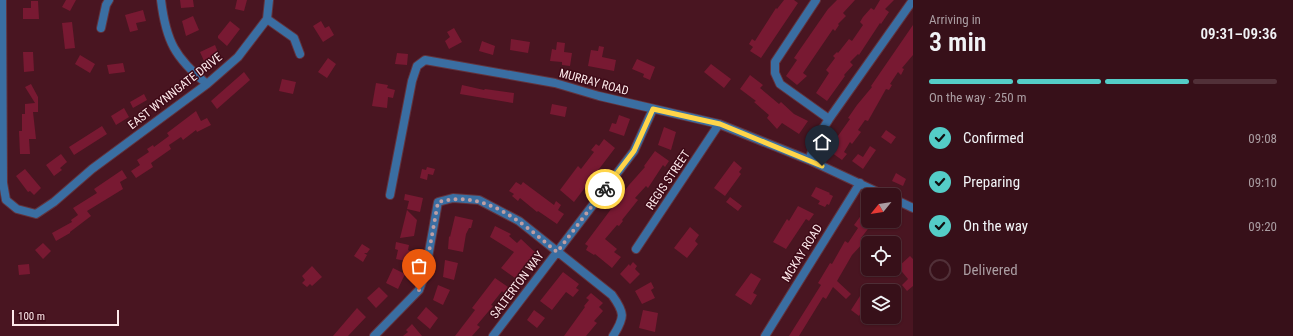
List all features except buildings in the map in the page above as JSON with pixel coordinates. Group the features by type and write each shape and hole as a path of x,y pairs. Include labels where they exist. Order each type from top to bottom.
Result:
{"street":[{"name":"EAST WYNNGATE DRIVE","path":"2,0 3,183 6,200 17,209 36,214 54,202 92,170 207,84 238,57 267,20"},
{"path":"101,28 106,5 109,0"},
{"path":"161,0 166,32 176,53 186,67 207,84"},
{"path":"269,0 267,20 294,38 300,54"},
{"path":"816,0 775,62 775,73 780,84 828,118"},
{"path":"809,160 817,138 828,118 913,0"},
{"name":"MURRAY ROAD","path":"390,195 412,81 417,66 425,60 555,83 653,109 720,124 809,160 869,188"},
{"name":"SALTERTON WAY","path":"493,336 634,151 653,109"},
{"name":"REGIS STREET","path":"636,249 720,124"},
{"name":"MCKAY ROAD","path":"765,336 860,184"},
{"path":"374,336 419,290 425,274 438,202 454,198 478,200 519,221 612,295 622,309 621,323 613,336"},
{"path":"901,202 913,208"}],"way so far":[{"path":"419,290 425,274 438,202 454,198 478,200 519,221 557,252 605,189"}],"route":[{"path":"605,189 634,151 653,109 720,124 822,166"}]}
